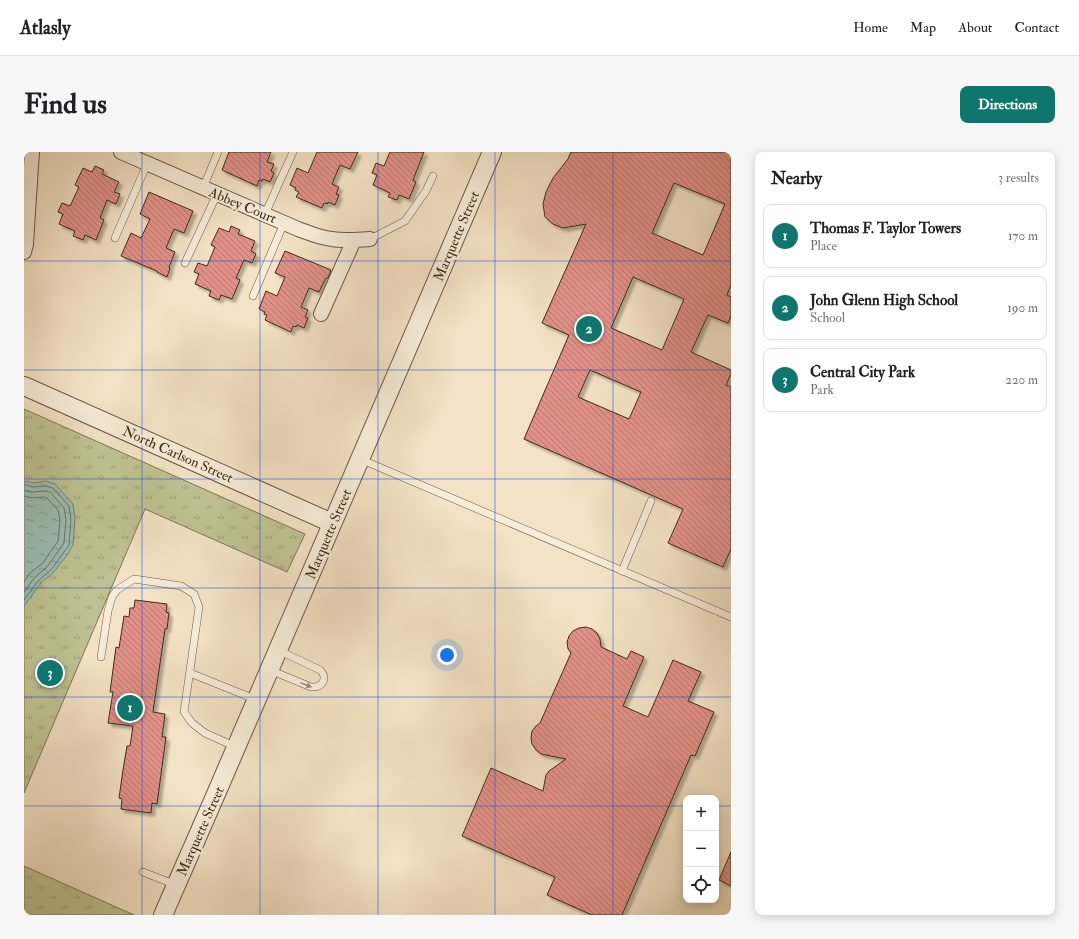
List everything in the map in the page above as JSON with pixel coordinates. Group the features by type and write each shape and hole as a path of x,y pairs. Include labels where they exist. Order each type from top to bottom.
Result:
{"street":[{"path":"24,252 26,244 32,152"},
{"name":"Abbey Court","path":"121,152 144,159 203,188 319,237 354,240 370,239"},
{"name":"Marquette Street","path":"163,915 237,747 359,459 492,152"},
{"path":"321,314 354,240"},
{"name":"North Carlson Street","path":"24,386 332,523"}],"lane":[{"path":"203,188 218,152"},
{"path":"265,214 293,152"},
{"path":"115,238 144,159"},
{"path":"370,239 405,221 426,191 433,176"},
{"path":"185,264 217,194"},
{"path":"253,296 284,223"},
{"path":"359,459 731,617"},
{"path":"622,571 651,501"},
{"path":"101,657 108,611 112,597 116,590 134,579 181,586 194,594 199,607 184,712 192,723 205,733 237,747"},
{"path":"270,670 311,687 318,687 322,684 324,674 320,670 278,650"},
{"path":"190,673 257,700"},
{"path":"143,872 176,885"}],"green space":[{"path":"24,409 305,534 287,572 145,509 24,793"},
{"path":"24,866 134,915 24,915"}],"water":[{"path":"28,481 32,483 46,481 55,484 73,504 75,519 73,545 68,554 53,573 41,583 24,606 24,482"}],"building":[{"path":"229,152 271,152 267,162 274,164 271,171 274,173 270,182 263,179 262,181 259,180 257,186 222,170"},
{"path":"317,152 358,152 350,169 340,165 332,184 339,187 336,194 339,195 335,205 328,202 327,204 324,203 322,208 296,197 299,192 295,190 296,188 290,185 297,168 308,173"},
{"path":"390,152 424,152 413,180 416,182 409,199 399,195 397,200 388,197 390,193 373,185 377,175 372,173 376,163 384,166"},
{"path":"571,152 731,152 731,285 727,295 731,297 731,316 728,323 708,315 691,352 731,370 731,374 726,385 731,387 731,549 723,567 668,543 683,509 524,439 569,335 542,323 586,224 563,228 553,224 545,217 543,204 546,192 553,178 568,159","holes":["674,183 725,204 703,255 652,233","633,277 684,299 662,350 611,328","590,370 641,392 629,419 578,397"]},
{"path":"95,166 104,170 102,174 119,182 114,192 120,194 116,204 107,200 100,218 104,220 96,240 85,235 83,240 73,236 75,231 59,224 63,214 58,212 62,203 70,206 79,187 75,185 83,168 92,172"},
{"path":"149,192 193,211 184,233 174,229 166,248 175,252 167,277 157,271 121,256 131,233 141,238 150,219 140,214"},
{"path":"231,226 240,230 238,234 255,241 251,251 256,254 252,263 244,260 236,278 240,280 232,299 221,295 219,300 209,296 211,291 195,284 199,274 194,272 198,263 207,266 215,247 211,245 219,228 229,232"},
{"path":"285,251 331,270 319,292 309,288 301,307 308,310 305,317 308,318 304,328 297,325 296,327 293,326 291,332 265,320 267,315 259,309 266,291 277,296 285,277 275,273"},
{"path":"135,600 167,604 166,612 169,613 167,629 165,629 153,712 165,714 162,737 166,737 157,804 152,803 151,813 121,809 122,799 119,798 123,770 127,746 130,746 133,726 108,723 113,692 110,692 116,647 119,648 124,616 129,617 130,608 134,608"},
{"path":"586,627 597,633 600,639 601,647 627,659 631,651 644,657 623,706 648,717 673,660 701,672 688,701 714,712 695,756 691,755 622,915 592,915 547,895 555,877 462,836 491,768 543,791 546,775 549,771 566,759 541,754 536,750 532,744 532,731 540,723 571,653 568,649 567,642 569,636 573,631"},
{"path":"731,852 731,886 719,880"}],"place":[{"name":"John Glenn High School","path":"589,329"},
{"name":"Central City Park","path":"50,673"},
{"name":"Thomas F. Taylor Towers","path":"130,708"}]}
